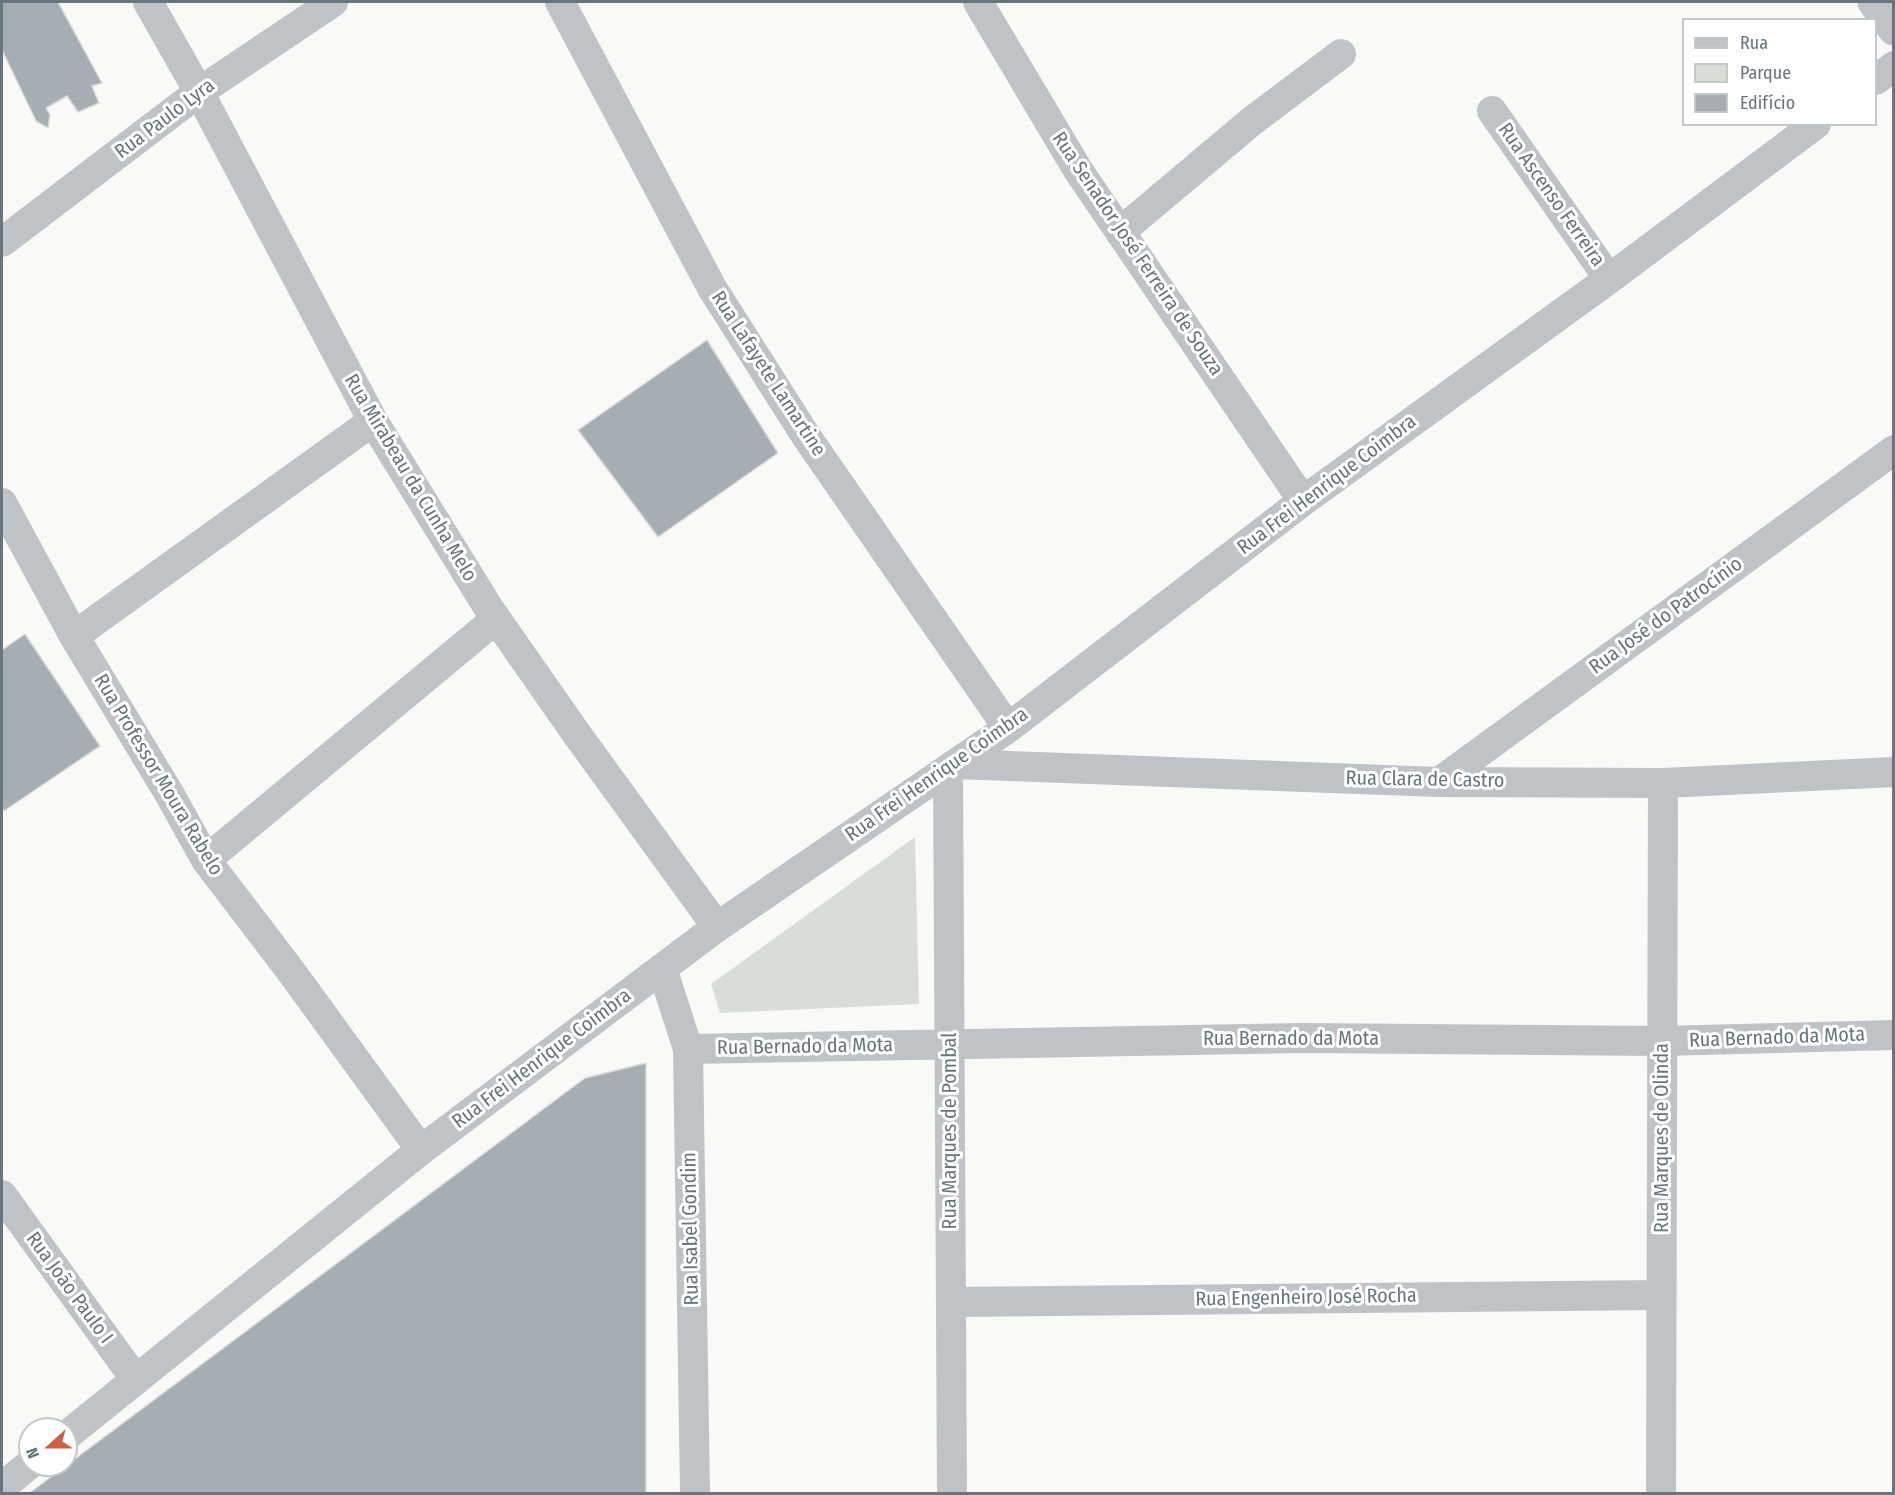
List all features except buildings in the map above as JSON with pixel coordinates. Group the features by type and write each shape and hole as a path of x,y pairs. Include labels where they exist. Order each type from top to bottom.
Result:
{"street":[{"name":"Rua Mirabeau da Cunha Melo","path":"147,2 199,93 373,421 496,619 717,927"},
{"name":"Rua Paulo Lyra","path":"2,242 199,93 333,2"},
{"name":"Rua Lafayete Lamartine","path":"560,2 712,288 806,436 1008,728"},
{"name":"Rua Senador José Ferreira de Souza","path":"978,2 1078,170 1303,501"},
{"path":"1874,2 1893,29"},
{"path":"1120,232 1252,121 1341,54"},
{"path":"1877,78 1893,66"},
{"name":"Rua Ascenso Ferreira","path":"1492,111 1609,279"},
{"name":"Rua Frei Henrique Coimbra","path":"78,1426 421,1150 662,968 717,927 1008,728 1303,501 1609,279 1812,126"},
{"path":"74,636 373,421"},
{"name":"Rua José do Patrocínio","path":"1439,782 1893,450"},
{"name":"Rua Professor Moura Rabelo","path":"2,503 74,636 170,795 206,861 290,970 421,1150"},
{"path":"206,861 496,619"},
{"name":"Rua Clara de Castro","path":"952,767 1439,782 1663,783 1893,772"},
{"name":"Rua Marques de Pombal","path":"952,767 949,1043 952,1494"},
{"name":"Rua Marques de Olinda","path":"1661,1494 1663,783"},
{"name":"Rua Isabel Gondim","path":"662,968 688,1049 695,1494"},
{"name":"Rua Bernado da Mota","path":"688,1049 1303,1038 1662,1041 1893,1035"},
{"name":"Rua João Paulo I","path":"2,1195 136,1380"},
{"name":"Rua Engenheiro José Rocha","path":"951,1302 1661,1295"},
{"path":"2,1487 18,1474"}],"green space":[{"path":"915,837 919,1004 720,1013 711,984"}]}
